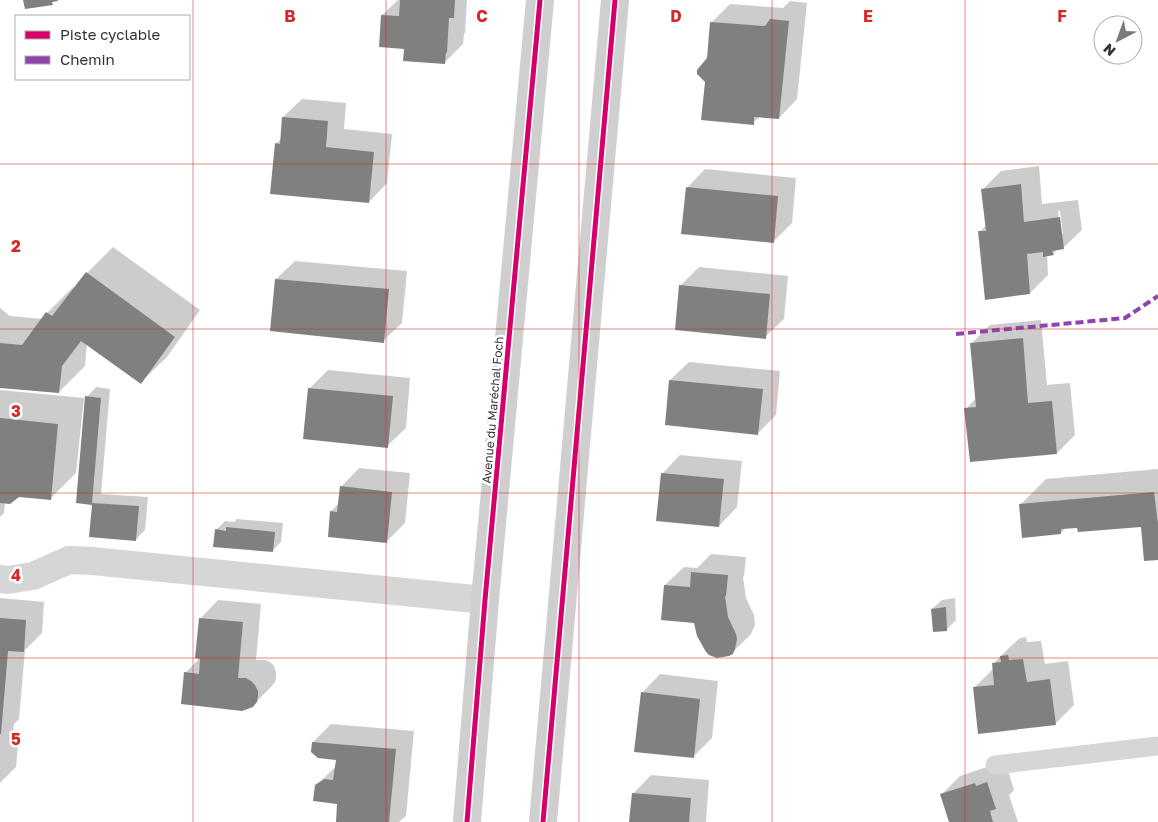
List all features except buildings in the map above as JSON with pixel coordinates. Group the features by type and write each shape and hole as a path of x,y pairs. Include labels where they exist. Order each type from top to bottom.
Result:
{"main road":[{"name":"Avenue du Maréchal Foch","path":"467,822 485,600 540,0"},
{"path":"543,822 615,0"}],"street":[{"path":"0,579 8,580 34,576 69,560 485,600"}],"lane":[{"path":"995,765 1158,746"}],"marked path":[{"path":"956,334 1125,318 1158,296"}],"cycle path":[{"path":"467,822 485,600 540,0"},
{"path":"543,822 615,0"}]}
